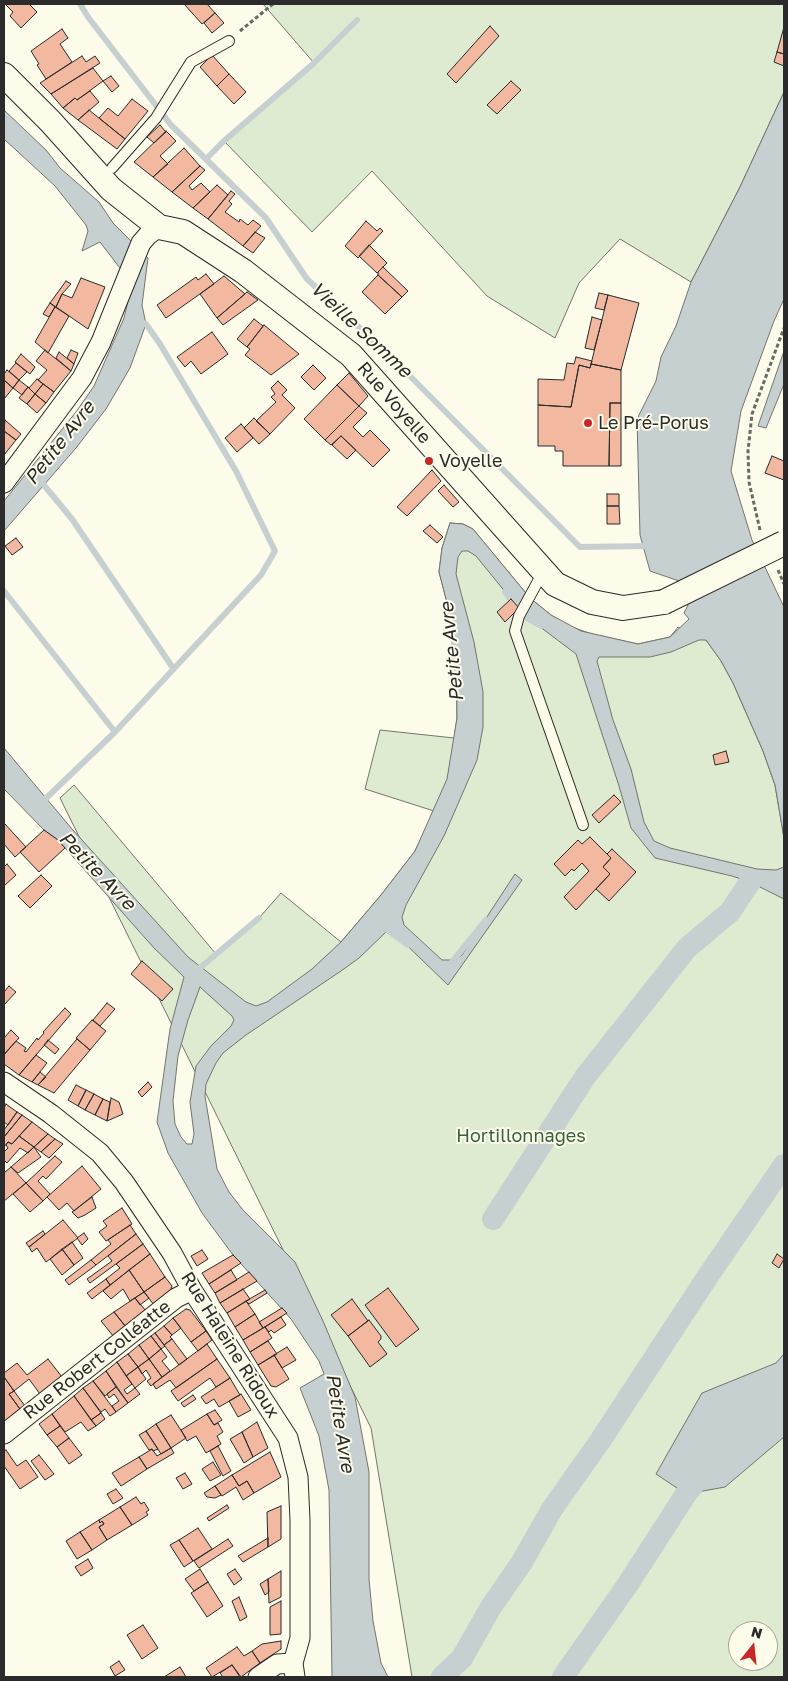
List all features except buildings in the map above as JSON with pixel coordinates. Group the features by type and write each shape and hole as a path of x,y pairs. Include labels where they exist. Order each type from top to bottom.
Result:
{"street":[{"name":"Rue Voyelle","path":"4,75 50,121 110,189 159,226 183,232 232,264 352,355 538,581 555,584 592,602 624,608 664,602 784,543"},
{"name":"Rue Voyelle","path":"50,121 112,168 144,199 159,226"},
{"path":"4,483 82,378 101,342 141,243 159,226"},
{"name":"Rue Haleine Ridoux","path":"4,1082 51,1114 100,1153 124,1182 172,1253 192,1290 288,1438 298,1477 300,1520 300,1638 294,1670"},
{"name":"Rue Robert Colléatte","path":"4,1434 176,1298 192,1290"},
{"path":"258,1677 277,1664 294,1670"}],"lane":[{"path":"112,168 156,118 191,62 228,41"},
{"path":"538,581 519,616 515,631 583,826"}],"path":[{"path":"228,41 273,4"},
{"path":"760,527 749,482 748,450 752,414 784,328"}],"green space":[{"path":"263,4 784,4 784,92 740,187 691,282 620,239 579,283 555,338 487,296 372,171 312,232 224,141 314,63"},
{"name":"Hortillonnages","path":"450,523 463,524 473,529 530,598 551,615 569,626 592,634 638,644 670,637 678,627 706,640 721,661 733,683 763,751 775,785 784,838 784,1677 412,1677 371,1428 60,798 74,785 216,954 259,918 281,893 341,942 415,851 434,811 365,789 380,730 454,738 457,718 456,644 439,572 442,548"}],"water":[{"path":"784,92 784,299 741,411 731,471 752,540 784,607 784,838 775,785 763,751 733,683 721,661 706,640 699,640 671,652 650,657 599,657 597,661 613,720 631,769 644,822 654,841 670,848 757,869 776,870 784,867 784,899 750,882 732,876 655,858 631,828 576,654 531,620 476,556 468,551 462,551 458,557 456,574 474,642 483,692 483,727 477,760 444,836 406,905 402,917 404,925 442,960 455,960 462,955 515,874 522,880 448,985 393,932 387,931 359,958 246,1035 223,1053 206,1084 205,1096 217,1169 229,1192 243,1210 295,1262 323,1321 355,1397 369,1472 369,1579 373,1621 381,1663 388,1677 332,1677 329,1490 319,1436 300,1388 324,1374 319,1361 291,1319 233,1255 202,1213 168,1153 157,1122 170,1029 184,977 154,948 58,840 44,830 4,789 4,748 72,829 188,957 246,1002 256,1006 267,1002 312,969 341,942 415,851 447,779 457,718 456,644 439,572 442,548 450,523 463,524 473,529 530,598 551,615 581,631 638,644 670,637 689,619 684,613 689,603 679,581 650,571 640,535 637,419 656,381 661,357 676,326 691,282 740,187","holes":["200,987 234,1020 231,1026 211,1046 196,1066 190,1102 194,1134 192,1144 187,1144 181,1137 175,1124 173,1101 178,1056"]},
{"path":"4,110 46,150 60,168 99,202 113,223 148,258 142,305 146,324 130,368 106,409 76,448 4,531 4,501 76,412 94,386 124,318 132,284 100,242 82,251 88,231 86,225 55,186 4,139"},
{"path":"784,351 784,384 766,428 758,426"},
{"path":"784,1354 784,1437 725,1487 686,1494 656,1474 702,1393 776,1363"}],"waterway":[{"name":"Vieille Somme","path":"80,4 171,125 266,218 307,279 390,356 580,547 649,546"},
{"path":"206,159 314,63 357,20"},
{"path":"40,804 115,732 261,575 275,551 236,471 160,344 146,324 139,322"},
{"path":"38,478 72,519 173,668"},
{"path":"4,591 115,732"},
{"name":"Petite Avre","path":"505,592 523,616 541,626"},
{"name":"Petite Avre","path":"448,603 453,629 457,690"},
{"path":"493,1219 585,1077 687,948 730,912 750,882"},
{"path":"195,972 259,918"},
{"path":"448,967 486,920"},
{"path":"382,926 408,945"},
{"path":"442,1677 462,1658 491,1607 522,1562 552,1509 600,1441 708,1276 784,1165"},
{"path":"563,1677 628,1584 686,1494 705,1470"}],"place":[{"name":"Le Pré-Porus","path":"588,423"},
{"name":"Voyelle","path":"429,461"}]}
